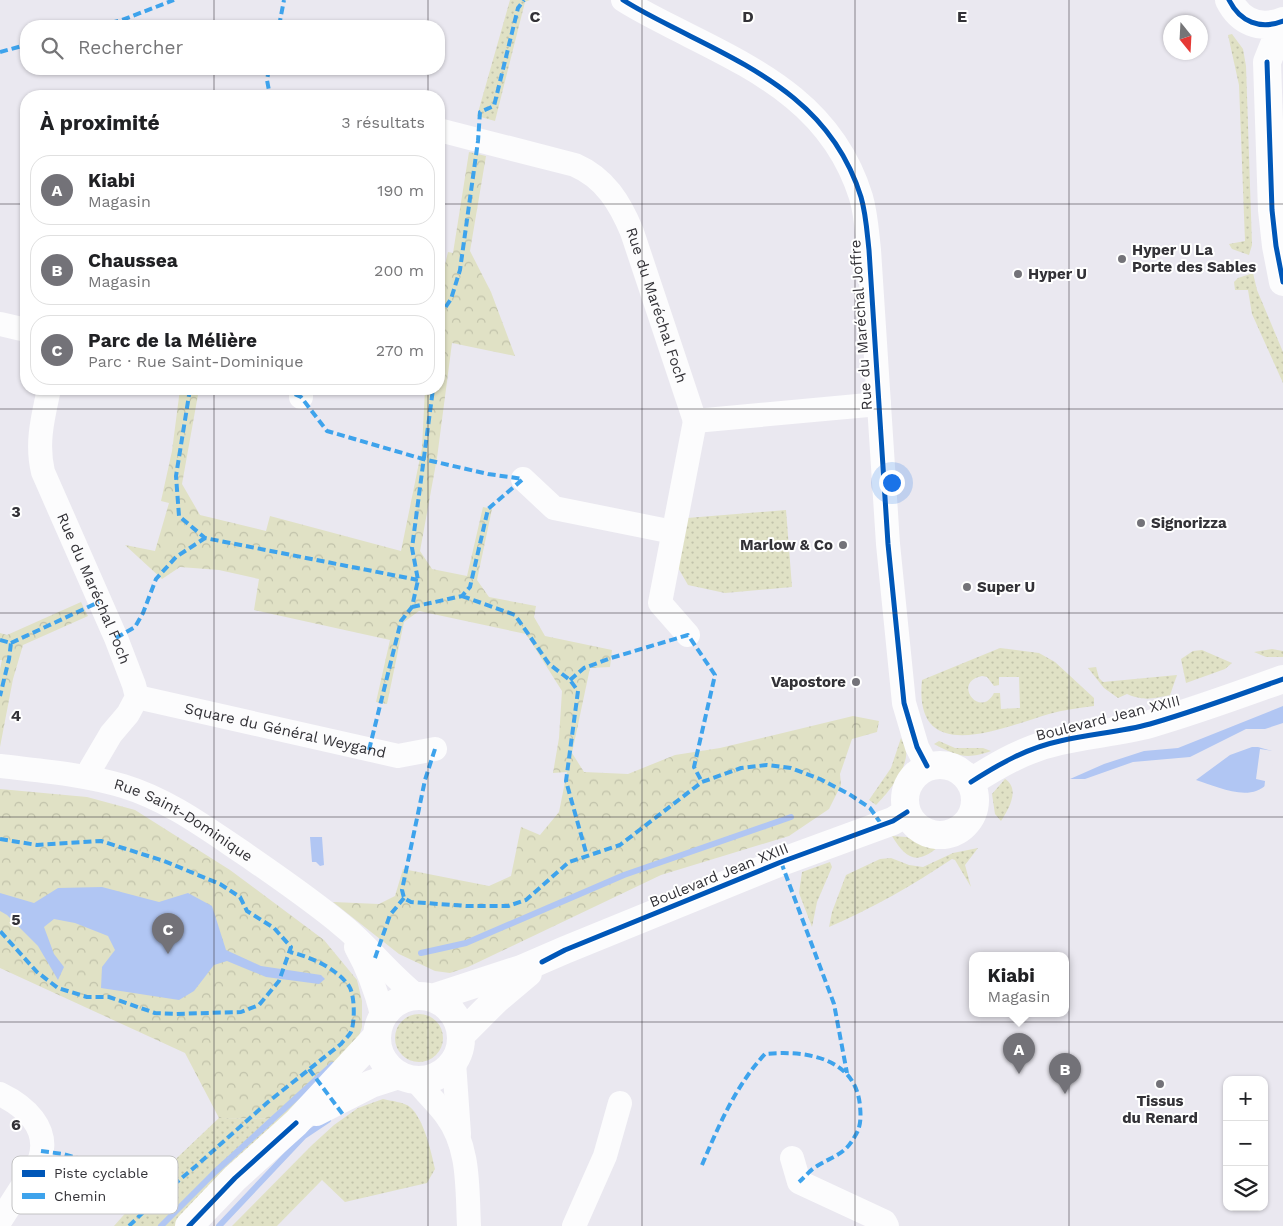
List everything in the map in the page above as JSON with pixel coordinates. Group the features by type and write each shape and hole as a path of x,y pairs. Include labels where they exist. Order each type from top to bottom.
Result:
{"main road":[{"path":"1235,8 1248,22 1258,25 1268,25 1283,21"},
{"path":"1235,8 1267,62"},
{"path":"1283,27 1267,62 1272,210 1283,282"},
{"name":"Boulevard Jean XXIII","path":"971,782 1001,763 1040,747 1060,741 1149,724 1283,678"},
{"path":"935,764 952,766 966,775 971,782 974,790 975,808 966,824 959,830 942,835 924,832 906,812 905,794 908,785 912,777 927,766 935,764"},
{"name":"Boulevard Jean XXIII","path":"542,962 565,950 781,862 892,821 906,812"},
{"path":"189,1226 242,1171 296,1123 380,1027 388,1009 406,998 424,997 542,962"},
{"path":"462,1035 496,1000 542,962"},
{"path":"296,1123 385,1078 407,1077 427,1080 447,1070 459,1054 462,1035 460,1025 449,1008 424,997"},
{"path":"380,1027 378,1047 382,1058 389,1068 407,1077"}],"street":[{"name":"Rue du Maréchal Joffre","path":"623,0 647,15 691,36 766,77 806,108 829,133 854,178 866,220 888,544 904,703 914,739 927,766"},
{"name":"Rue du Maréchal Foch","path":"445,132 575,165 588,171 610,191 619,204 632,232 695,421"},
{"path":"0,324 20,329"},
{"name":"Rue du Maréchal Foch","path":"48,395 39,448 43,472 116,638 137,697"},
{"path":"688,635 660,603 695,421 879,404"},
{"path":"523,480 554,508 673,532"},
{"path":"89,777 111,734 128,714 137,697"},
{"name":"Square du Général Weygand","path":"137,697 398,756 435,749"},
{"name":"Rue Saint-Dominique","path":"0,766 89,777 130,789 188,815 298,891 344,926 404,986 424,997"},
{"name":"Rue Saint-Dominique","path":"344,926 365,963 372,982 380,1027"},
{"path":"454,1062 459,1138"},
{"path":"407,1077 446,1115 459,1138 465,1167 469,1226"},
{"path":"0,1094 16,1102 36,1123 42,1140 40,1156"},
{"path":"574,1226 605,1156 620,1102"},
{"path":"792,1158 800,1182 885,1222 887,1226"},
{"path":"0,1220 12,1202"}],"green space":[{"path":"510,0 530,0 525,2 495,121 477,116"},
{"path":"1232,34 1243,49 1246,66 1252,245 1249,255 1232,249 1229,244 1245,241 1239,85 1228,35"},
{"path":"469,152 486,156 470,251 491,292 515,356 452,343 437,458 420,551 432,569 467,576 483,507 492,509 477,580 489,597 536,606 534,617 545,636 612,650 610,667 590,668 572,753 584,772 628,774 675,755 720,748 853,716 879,721 877,732 852,739 840,774 841,785 829,809 789,836 661,875 468,967 450,973 435,971 399,954 333,902 379,904 395,896 403,869 489,886 511,876 521,827 540,835 559,812 567,772 553,773 559,738 562,691 526,634 419,611 404,622 387,704 376,702 390,640 254,610 259,579 219,570 180,567 162,579 125,545 155,551 169,503 161,501 172,451 179,395 198,395 182,484 200,515 266,531 270,516 401,551 422,448 425,395 445,395 445,265 448,252 453,253"},
{"path":"1253,273 1257,290 1283,352 1283,383 1252,314 1248,290 1235,290 1234,282 1238,278"},
{"path":"786,510 792,587 725,593 688,585 677,566 687,518"},
{"path":"81,602 88,616 23,645 13,679 0,747 0,669 2,660 0,660 0,633 7,635"},
{"path":"1000,648 1039,653 1055,662 1094,698 1094,706 1054,713 985,733 964,735 946,733 931,724 923,707 922,680","holes":["982,676 987,677 994,686 999,685 999,677 1019,677 1020,708 1001,709 1000,693 994,693 988,700 982,703 971,697 968,691 969,685 973,680"]},
{"path":"1272,649 1283,651 1283,657 1266,657 1254,652"},
{"path":"1202,650 1232,663 1225,669 1186,683 1181,659 1193,651"},
{"path":"1096,667 1099,678 1103,682 1177,675 1170,695 1148,699 1127,694 1118,698 1104,688 1088,668"},
{"path":"901,738 906,749 904,764 897,780 876,805 869,800 891,768"},
{"path":"939,741 955,748 983,748 991,751 968,756 956,754 934,744"},
{"path":"1005,779 1010,783 1013,794 1010,806 1001,821 995,814 992,794"},
{"path":"0,789 87,797 135,810 230,870 324,940 357,980 362,1001 362,1027 353,1054 287,1119 219,1118 185,1053 0,968"},
{"path":"892,836 906,837 937,848 923,857 911,857 901,849"},
{"path":"978,848 965,865 971,887 955,860 952,859 892,896 829,927 832,912 846,875 880,859 891,858 909,865 923,867 953,853"},
{"path":"830,862 832,867 817,902 812,927 799,893 802,872"},
{"path":"419,1014 428,1016 436,1021 441,1029 443,1038 441,1047 436,1055 428,1060 419,1062 410,1060 402,1055 397,1047 395,1038 397,1029 402,1021 410,1016"},
{"path":"383,1099 407,1105 415,1112 419,1119 435,1169 427,1183 345,1202 322,1180 277,1226 232,1226 334,1125 358,1108"},
{"path":"219,1118 287,1119 196,1201 175,1226 114,1226 125,1214 178,1214 178,1157"}],"water":[{"path":"1283,706 1283,723 1265,729 1246,729 1190,757 1133,762 1085,779 1070,779 1104,764 1144,751 1178,748"},
{"path":"1252,747 1272,751 1267,784 1260,790 1242,793 1196,780 1230,755"},
{"path":"310,837 322,837 324,865 320,866 316,862 312,862"},
{"path":"102,887 159,902 188,893 212,906 226,950 261,966 321,975 325,979 319,984 266,977 227,961 214,965 194,991 179,1000 101,988 102,967 115,950 108,936 75,923 54,919 44,927 54,954 64,967 58,980 38,946 7,915 0,911 0,893 34,903 58,888"}],"pier":[{"path":"1260,749 1274,751 1270,785 1264,791 1265,781 1256,779"}],"waterway":[{"path":"421,953 466,943 624,875 791,817"},
{"path":"178,1209 215,1172 332,1065"},
{"path":"219,1226 304,1136 328,1120"},
{"path":"161,1226 173,1214"}],"marked path":[{"path":"122,20 174,0"},
{"path":"280,20 284,0"},
{"path":"445,308 451,299 460,270 478,141 480,112 494,106 518,8 524,0"},
{"path":"0,52 20,47"},
{"path":"268,75 269,90"},
{"path":"189,395 176,476 179,516 205,538 418,580"},
{"path":"297,395 301,397 327,431 423,459 488,474 523,479"},
{"path":"369,750 401,621 412,607 418,580 412,548 432,395"},
{"path":"412,607 462,596 470,587 488,509 523,479"},
{"path":"116,638 135,627 143,613 156,579 176,557 205,538"},
{"path":"462,596 515,615 549,664 570,680 578,691 566,781 587,856"},
{"path":"11,643 99,602"},
{"path":"570,680 584,668 688,635 715,675 694,767 702,782"},
{"path":"0,640 11,643 0,696"},
{"path":"435,749 425,780 402,890 404,898 411,902 467,906 508,906 526,900 569,862 620,845 702,782 741,768 767,765 791,768 820,779 849,794 870,808 882,825"},
{"path":"0,839 37,845 101,841 164,861 220,884 240,897 247,911 274,928 291,947 279,981 259,1005 241,1012 155,1013 109,997 87,997 58,988 37,972 0,931"},
{"path":"781,862 834,1004 847,1073"},
{"path":"375,958 390,915 404,898"},
{"path":"178,1181 268,1102 341,1044 350,1034 354,1009 349,986 337,974 322,964 290,952"},
{"path":"702,1165 721,1121 745,1079 765,1054 780,1053 811,1056 826,1060 838,1067 849,1077 856,1090 860,1106 860,1122 857,1133 847,1147 814,1168 799,1182"},
{"path":"309,1069 344,1116"},
{"path":"41,1151 70,1156"},
{"path":"129,1226 141,1214"}],"cycle path":[{"path":"623,0 745,65 794,98 834,140 849,167 861,197 869,250 888,544 904,703 917,747 927,766"},
{"path":"1229,0 1239,14 1252,22 1266,25 1283,21"},
{"path":"1267,62 1272,210 1283,282"},
{"path":"971,782 1025,752 1048,744 1150,724 1283,679"},
{"path":"542,962 565,950 781,862 893,821 907,812"},
{"path":"189,1226 235,1178 296,1123"}],"place":[{"name":"Hyper U La Porte des Sables","path":"1122,259"},
{"name":"Hyper U","path":"1018,274"},
{"name":"Signorizza","path":"1141,523"},
{"name":"Marlow & Co","path":"843,545"},
{"name":"Super U","path":"967,587"},
{"name":"Vapostore","path":"856,682"},
{"name":"Parc de la Mélière","path":"168,954"},
{"name":"Kiabi","path":"1019,1074"},
{"name":"Tissus du Renard","path":"1160,1084"},
{"name":"Chaussea","path":"1065,1094"}]}
